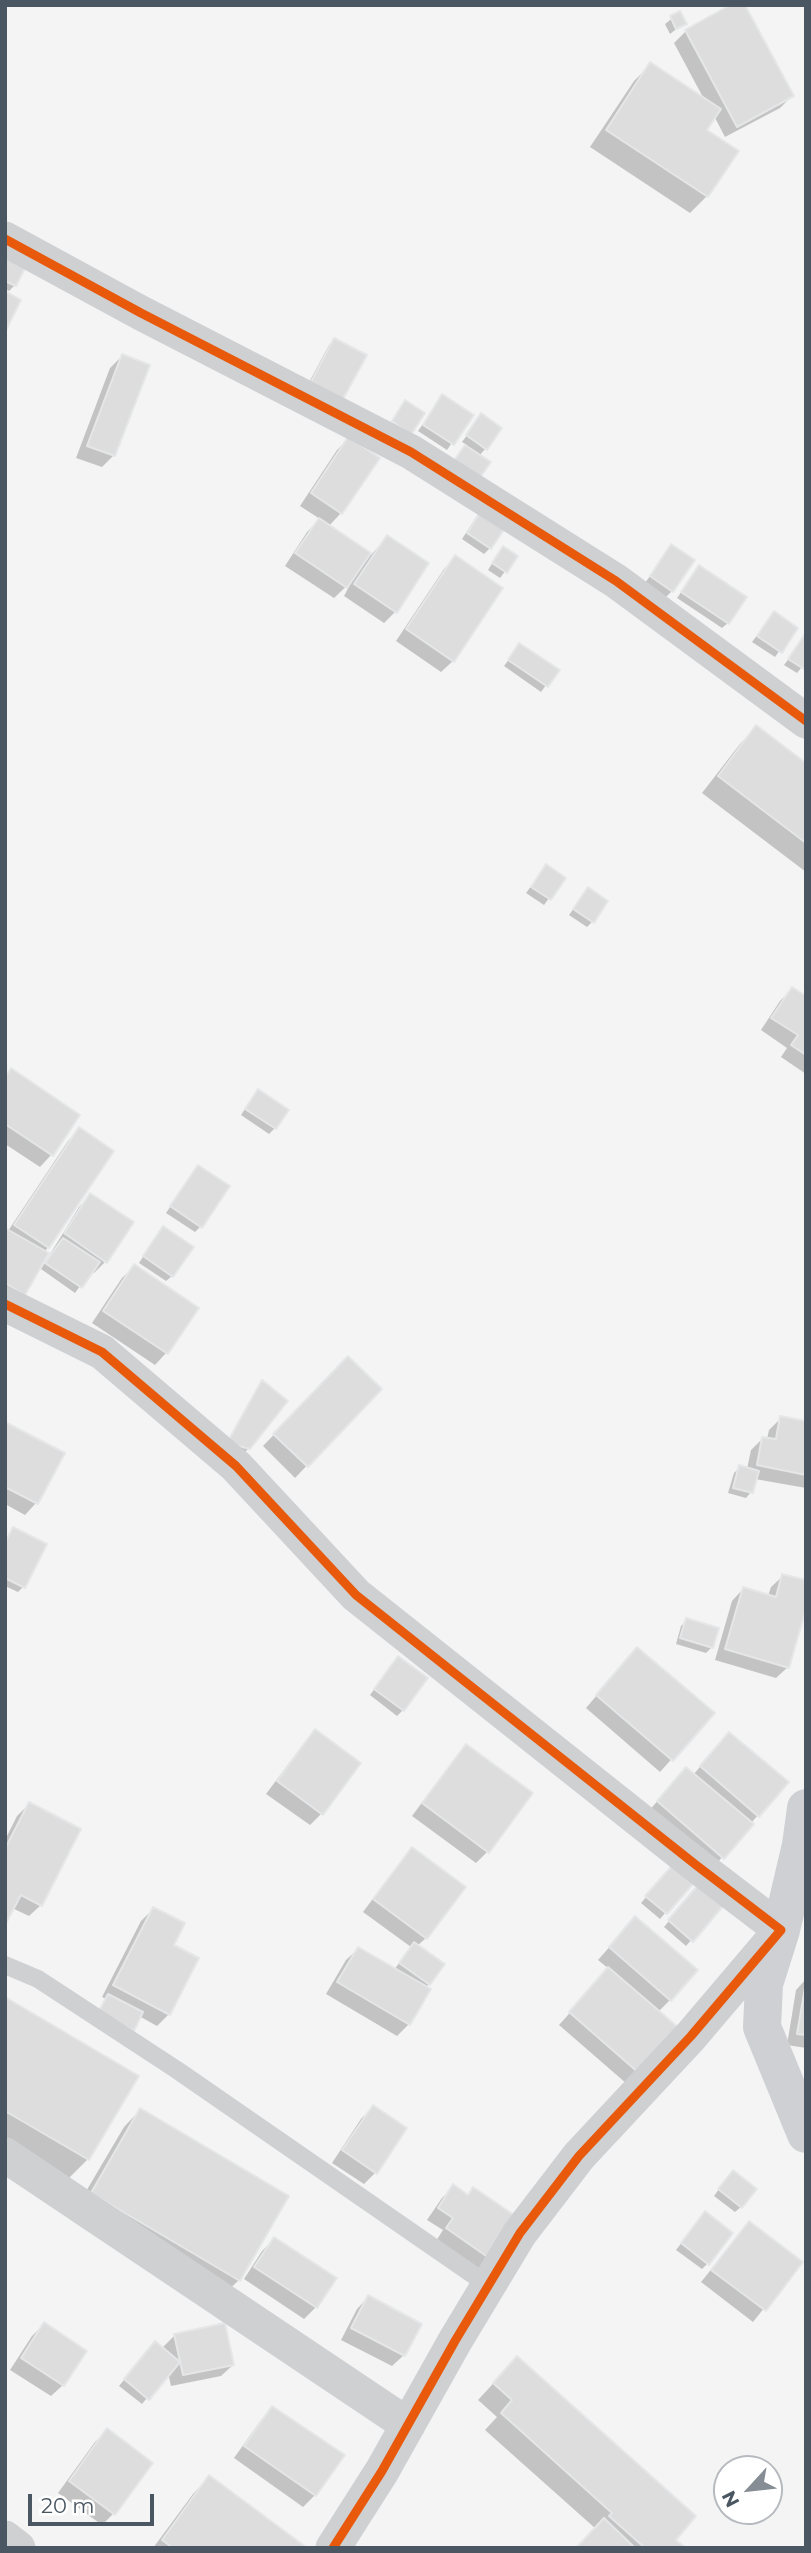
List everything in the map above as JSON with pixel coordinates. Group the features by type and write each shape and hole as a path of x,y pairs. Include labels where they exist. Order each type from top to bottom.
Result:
{"street":[{"path":"5,239 411,452 616,581 806,721"},
{"path":"5,1304 103,1352 236,1466 356,1595 696,1866 781,1930"},
{"path":"806,1808 801,1845 781,1930 764,1984 762,2027 806,2134"},
{"path":"333,2548 520,2233 579,2156 691,2036 781,1930"},
{"path":"5,2155 408,2425"},
{"path":"5,2538 18,2548"}],"lane":[{"path":"5,1965 38,1979 177,2070 488,2285"}],"building":[{"path":"730,5 745,5 794,96 737,127 685,30"},
{"path":"680,11 687,24 676,29 670,16"},
{"path":"650,62 721,109 707,130 739,151 708,197 606,130"},
{"path":"5,248 29,260 16,286 5,281"},
{"path":"5,291 21,300 5,332"},
{"path":"334,338 367,355 343,399 311,382"},
{"path":"122,354 150,365 115,456 87,446"},
{"path":"442,394 474,415 454,445 423,425"},
{"path":"405,400 425,413 411,435 392,421"},
{"path":"481,413 502,428 487,450 466,435"},
{"path":"348,437 380,458 342,514 311,493"},
{"path":"465,445 491,462 479,479 453,462"},
{"path":"486,503 511,519 491,549 467,533"},
{"path":"319,518 371,553 347,588 295,553"},
{"path":"387,535 429,563 397,613 354,584"},
{"path":"671,544 695,560 673,592 650,576"},
{"path":"503,546 518,556 507,573 492,563"},
{"path":"455,555 503,588 454,662 406,629"},
{"path":"699,565 747,597 729,624 681,592"},
{"path":"774,611 798,628 782,653 757,636"},
{"path":"805,634 806,666 804,669 788,659"},
{"path":"519,643 560,670 548,687 508,660"},
{"path":"756,725 806,763 806,843 718,776"},
{"path":"546,864 566,878 551,900 531,887"},
{"path":"588,887 608,901 594,923 573,909"},
{"path":"792,987 806,996 806,1055 791,1045 798,1035 771,1018"},
{"path":"11,1068 80,1115 53,1156 5,1124 5,1077"},
{"path":"258,1089 289,1110 276,1129 245,1109"},
{"path":"79,1127 114,1151 49,1248 14,1225"},
{"path":"198,1165 230,1186 202,1228 170,1206"},
{"path":"90,1193 134,1222 107,1263 64,1233"},
{"path":"163,1226 194,1247 173,1277 143,1256"},
{"path":"5,1228 49,1253 25,1295 5,1283"},
{"path":"63,1238 100,1262 82,1288 45,1263"},
{"path":"134,1264 199,1308 168,1354 103,1311"},
{"path":"348,1356 382,1389 308,1467 273,1434"},
{"path":"262,1380 288,1401 250,1449 227,1443"},
{"path":"780,1416 806,1421 806,1475 757,1465 762,1437 776,1439"},
{"path":"5,1422 65,1453 38,1504 5,1487"},
{"path":"739,1465 759,1471 753,1493 733,1488"},
{"path":"13,1527 47,1544 25,1588 5,1578 5,1543"},
{"path":"782,1574 806,1580 806,1609 789,1668 725,1649 743,1587 776,1597"},
{"path":"686,1618 719,1628 713,1648 680,1638"},
{"path":"637,1647 715,1713 673,1761 596,1695"},
{"path":"398,1656 428,1678 404,1711 374,1689"},
{"path":"315,1729 361,1763 323,1815 277,1781"},
{"path":"729,1732 789,1782 759,1817 700,1766"},
{"path":"466,1744 533,1793 489,1853 422,1803"},
{"path":"686,1767 754,1824 724,1859 657,1801"},
{"path":"29,1802 81,1829 42,1906 21,1895 5,1925 5,1849"},
{"path":"412,1847 466,1887 427,1939 373,1899"},
{"path":"679,1858 700,1876 667,1914 645,1896"},
{"path":"704,1878 729,1899 693,1942 668,1920"},
{"path":"153,1907 185,1923 174,1945 199,1958 170,2015 113,1985"},
{"path":"635,1916 698,1970 671,2001 609,1947"},
{"path":"414,1942 445,1964 430,1985 399,1963"},
{"path":"358,1947 431,1989 410,2025 337,1982"},
{"path":"608,1967 679,2028 640,2074 569,2012"},
{"path":"806,1982 806,2035 797,2034"},
{"path":"108,1994 143,2012 134,2031 98,2013"},
{"path":"5,1997 139,2076 89,2160 5,2111"},
{"path":"373,2105 407,2128 377,2174 342,2150"},
{"path":"140,2108 289,2196 240,2281 91,2193"},
{"path":"733,2170 757,2189 742,2208 718,2189"},
{"path":"453,2184 468,2195 473,2187 520,2219 492,2260 446,2228 453,2218 438,2208"},
{"path":"705,2211 733,2233 709,2265 681,2243"},
{"path":"749,2221 803,2262 766,2311 711,2270"},
{"path":"274,2237 337,2278 317,2308 254,2267"},
{"path":"368,2295 422,2324 405,2356 351,2328"},
{"path":"44,2322 87,2351 64,2386 21,2358"},
{"path":"225,2323 234,2365 183,2375 174,2334"},
{"path":"155,2341 180,2362 149,2400 124,2379"},
{"path":"517,2356 696,2516 676,2540 686,2548 645,2548 609,2516 612,2513 501,2413 512,2400 493,2383"},
{"path":"272,2406 345,2455 316,2496 244,2446"},
{"path":"107,2428 153,2463 115,2515 69,2481"},
{"path":"209,2475 306,2547 173,2548 162,2540"},
{"path":"604,2518 635,2548 576,2548"}],"cycle path":[{"path":"5,239 141,313 411,452 616,581 806,721"},
{"path":"5,1304 102,1352 236,1466 356,1595 781,1930 691,2036 579,2156 520,2233 382,2471 333,2548"}]}
